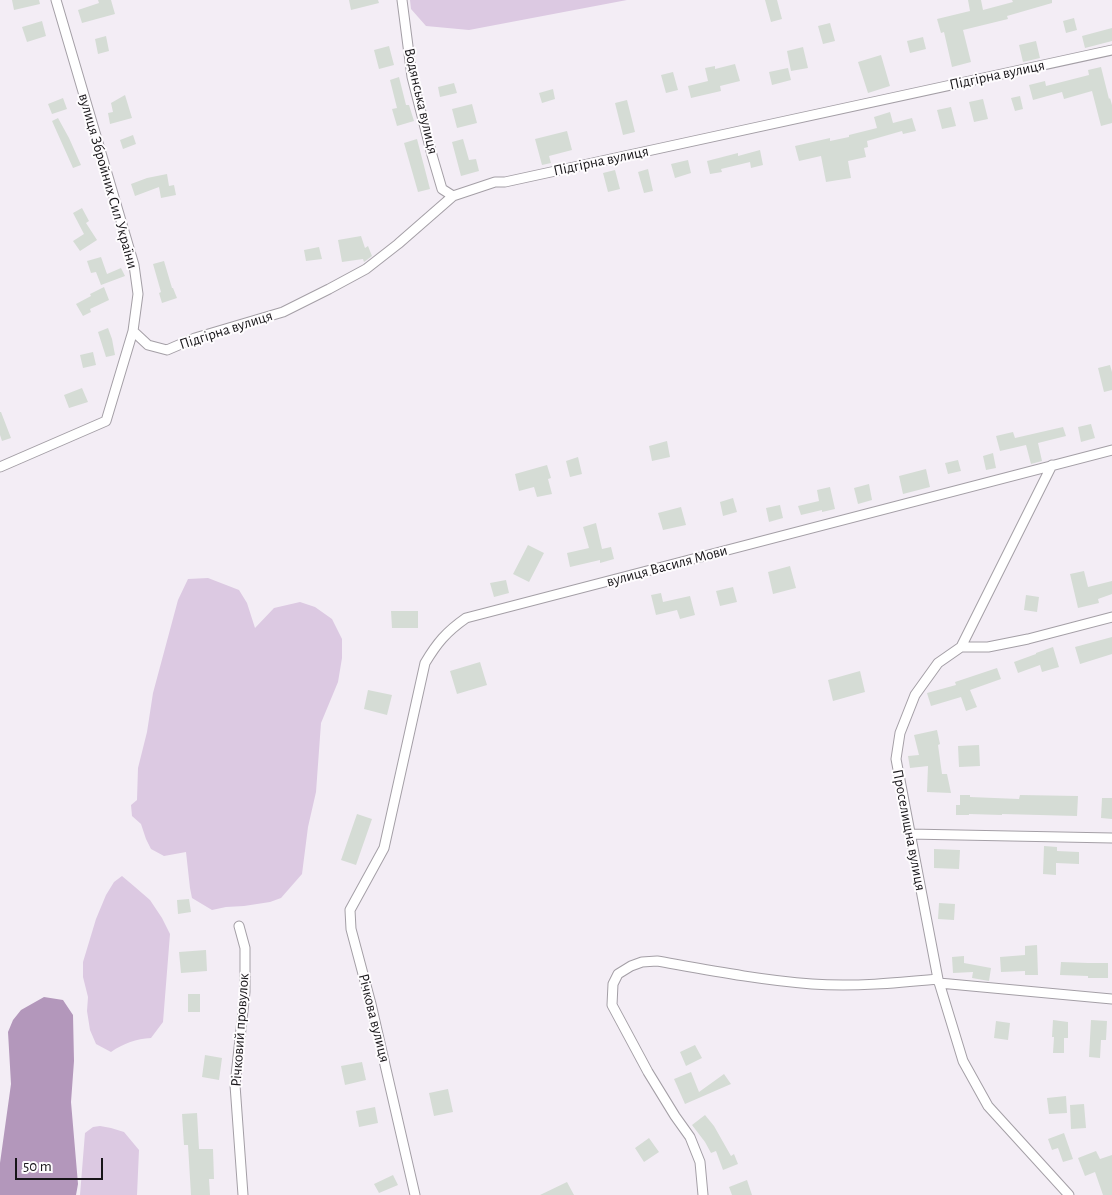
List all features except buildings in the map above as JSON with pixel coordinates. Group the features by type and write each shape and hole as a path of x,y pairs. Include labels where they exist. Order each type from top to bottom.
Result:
{"street":[{"name":"вулиця Збройних Сил України","path":"0,467 106,421 133,332 138,294 134,265 56,0"},
{"name":"Водянська вулиця","path":"402,0 412,76 432,154 442,189 453,196"},
{"name":"Підгірна вулиця","path":"133,332 148,345 167,350 195,338 283,312 366,269 453,196 496,182 505,182 1112,50"},
{"name":"вулиця Василя Мови","path":"384,848 425,663 436,645 446,634 466,618 1112,450"},
{"name":"Проселищна вулиця","path":"1052,465 962,647 938,663 915,695 900,733 896,759 938,981 963,1061 988,1106 1069,1195"},
{"path":"962,647 988,647 1004,644 1112,617"},
{"path":"909,834 1112,838"},
{"name":"Річкова вулиця","path":"384,848 350,910 351,929 371,1004 415,1195"},
{"name":"Річковий провулок","path":"239,926 245,948 245,992 235,1085 243,1195"},
{"path":"703,1195 700,1162 690,1137 648,1072 612,1005 613,984 618,974 630,966 642,962 657,961 765,979 812,984 842,985 938,981 1112,998"}],"shaded area":[{"path":"410,0 627,0 469,30 426,26 411,9"},
{"path":"208,578 239,590 247,603 255,628 274,608 300,602 315,607 332,619 342,639 342,658 338,682 321,723 316,792 308,827 302,874 281,898 270,902 212,910 192,898 186,852 164,856 151,849 141,824 132,816 131,805 137,800 138,768 147,732 153,693 178,600 188,579"},
{"path":"122,876 150,900 170,934 163,1022 151,1038 130,1042 111,1052 96,1044 90,1030 87,1011 88,997 83,977 83,962 96,919 106,895 114,882"},
{"path":"44,997 63,1000 73,1015 74,1061 71,1102 78,1184 76,1195 0,1195 0,1163 11,1084 8,1032 13,1020 21,1010"},
{"path":"100,1126 124,1132 139,1150 137,1195 80,1195 85,1133 93,1127"}]}
